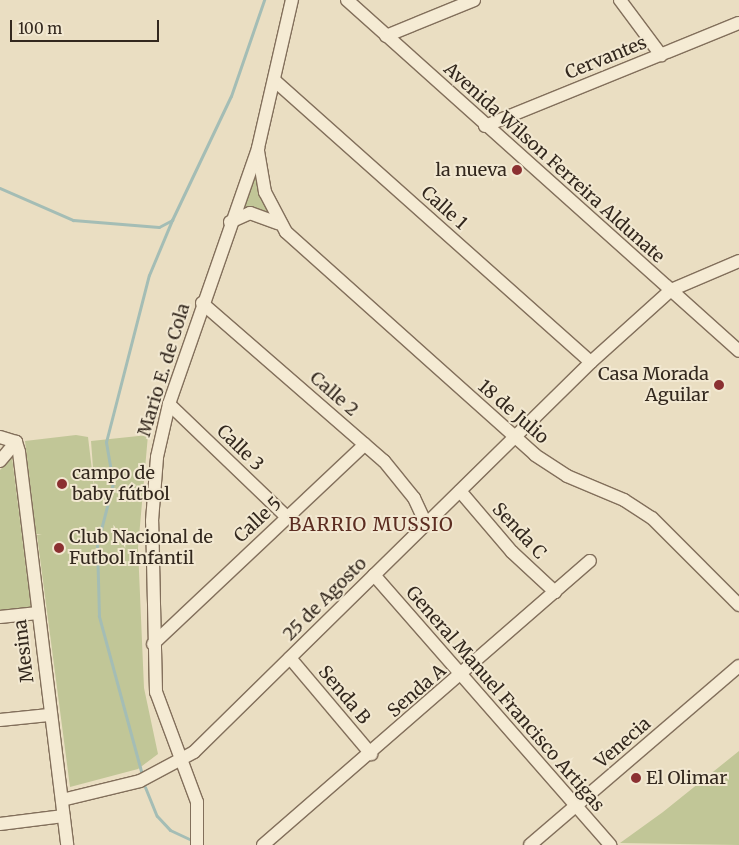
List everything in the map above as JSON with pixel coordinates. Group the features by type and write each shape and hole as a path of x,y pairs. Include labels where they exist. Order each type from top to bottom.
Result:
{"street":[{"name":"Mario E. de Cola","path":"198,844 196,802 156,692 153,644 152,521 157,458 168,404 230,222 258,148 292,0"},
{"name":"Avenida Wilson Ferreira Aldunate","path":"347,0 485,126 739,351"},
{"path":"386,36 474,0"},
{"path":"620,0 660,55"},
{"name":"Cervantes","path":"485,126 739,23"},
{"name":"Calle 1","path":"274,80 591,362"},
{"name":"18 de Julio","path":"258,148 261,180 278,223"},
{"name":"18 de Julio","path":"230,222 250,213 278,223 516,438 555,470 624,500 652,518 739,605"},
{"name":"25 de Agosto","path":"62,800 140,781 180,761 290,658 516,438 591,362 671,290 739,261"},
{"name":"Calle 2","path":"202,303 397,474 426,524"},
{"name":"Calle 3","path":"168,404 287,517"},
{"path":"0,437 17,447 0,461"},
{"name":"Calle 5","path":"153,644 365,444"},
{"name":"Mesina","path":"17,447 49,715 67,845"},
{"name":"Senda C","path":"460,491 512,552 555,592"},
{"name":"Senda A","path":"263,845 462,676 590,561"},
{"name":"General Manuel Francisco Artigas","path":"374,575 610,845"},
{"path":"0,617 38,613"},
{"name":"Senda B","path":"290,658 371,754"},
{"name":"Venecia","path":"530,845 739,666"},
{"path":"0,720 49,715"},
{"path":"0,824 63,816"}],"green space":[{"path":"255,160 260,194 269,214 253,207 237,210"},
{"path":"76,435 88,437 95,495 91,441 148,435 138,548 144,688 158,754 138,769 70,787 37,535 42,534 36,534 25,441"},
{"path":"12,457 31,608 0,611 0,470"},
{"path":"739,751 739,845 620,843 663,812"}],"waterway":[{"path":"0,188 73,220 159,227 172,220 231,96 264,0"},
{"path":"141,771 99,616 97,545 113,483 106,442 149,275 172,220"},
{"path":"145,787 157,816 170,830 194,841"}],"place":[{"name":"la nueva","path":"517,170"},
{"name":"Casa Morada Aguilar","path":"719,385"},
{"name":"campo de baby fútbol","path":"62,484"},
{"name":"Club Nacional de Futbol Infantil","path":"59,548"},
{"name":"El Olimar","path":"636,778"}],"district":[{"name":"BARRIO MUSSIO","path":"371,525"}]}
